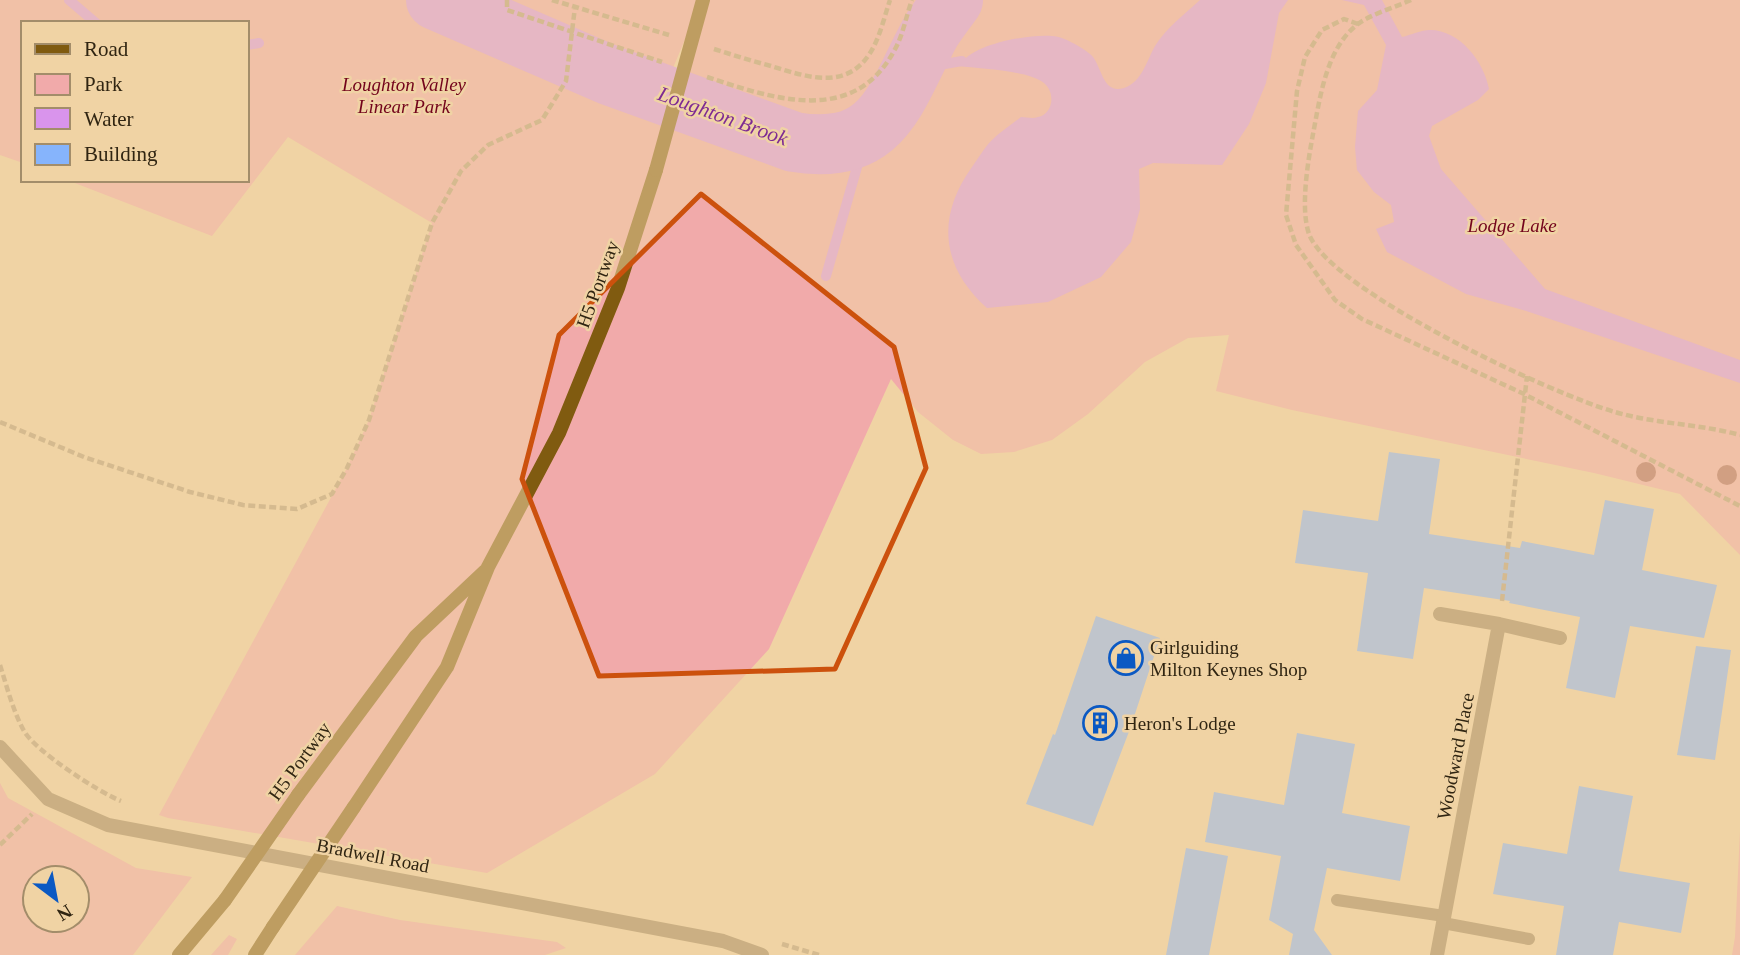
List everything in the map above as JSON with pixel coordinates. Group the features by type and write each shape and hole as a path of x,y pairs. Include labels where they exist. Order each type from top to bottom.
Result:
{"street":[{"name":"H5 Portway","path":"255,955 447,667 488,567 559,433 618,288 656,170 702,0"},
{"name":"H5 Portway","path":"179,955 225,900 298,795 416,636 488,567"},
{"path":"1440,614 1560,638"},
{"name":"Woodward Place","path":"1437,955 1499,624"},
{"name":"Bradwell Road","path":"0,747 48,799 108,825 723,941 762,955"}],"lane":[{"path":"1337,901 1443,919 1529,939"}],"path":[{"path":"508,0 507,10 674,66"},
{"path":"552,0 678,38"},
{"path":"704,46 807,78 827,79 845,75 861,65 874,46 890,0"},
{"path":"700,75 764,96 809,101 833,99 856,92 872,80 896,49 912,0"},
{"path":"1412,0 1359,24 1333,58 1322,91 1312,141 1304,214 1309,235 1327,260 1358,285 1430,328 1527,376 1615,412 1740,435"},
{"path":"0,422 84,457 190,492 243,505 297,509 332,494 369,420 432,223 461,171 488,145 542,120 566,81 575,6"},
{"path":"1359,24 1344,19 1322,30 1306,57 1297,91 1287,186 1286,215 1296,245 1335,300 1362,319 1524,394 1740,506"},
{"path":"1499,624 1527,376"},
{"path":"0,665 26,734 71,773 111,797 123,801"},
{"path":"0,845 48,799"},
{"path":"781,943 819,955"}],"highlighted area":[{"path":"701,194 894,347 926,468 835,669 599,676 522,479 559,335"}],"green space":[{"name":"Loughton Valley Linear Park","path":"0,0 1740,0 1740,555 1680,494 1216,391 1229,335 1188,338 1145,362 1088,414 1052,440 1014,452 981,454 953,440 918,412 891,379 769,649 655,774 487,873 168,818 159,815 347,468 369,420 432,223 288,137 212,236 72,182 248,182 248,21 21,21 21,162 0,155","holes":["699,6 670,99 615,77 665,87"]},
{"path":"0,783 8,798 136,868 192,877 133,955 0,955"},
{"path":"1740,831 1740,955 1732,955 1735,937"},
{"path":"337,906 400,920 557,942 566,948 545,955 295,955"},
{"path":"229,935 237,939 228,955 211,955"}],"water":[{"path":"1200,0 1288,0 1279,13 1266,83 1249,124 1222,165 1153,163 1139,169 1140,209 1131,242 1101,277 1048,302 987,308 960,276 953,259 949,223 953,204 960,186 991,141 1021,117 1034,118 1043,115 1050,108 1051,97 1044,83 1027,75 959,66 965,58 987,46 1029,37 1056,36 1072,42 1090,54 1111,87 1124,88 1140,76 1155,46 1165,33"},
{"name":"Lodge Lake","path":"1342,0 1382,0 1402,37 1427,30 1441,31 1461,42 1476,58 1489,89 1478,100 1432,126 1429,136 1441,169 1545,289 1740,360 1740,383 1523,310 1466,294 1387,252 1376,229 1394,222 1391,205 1374,192 1357,170 1355,147 1358,111 1377,90 1386,45 1364,5"}],"building":[{"path":"1389,452 1440,459 1429,534 1520,548 1522,541 1594,555 1605,500 1654,509 1642,570 1717,585 1704,638 1630,626 1615,698 1566,688 1580,617 1509,603 1510,601 1424,588 1413,659 1357,651 1368,573 1295,563 1303,510 1378,521"},
{"name":"Heron's Lodge","path":"1096,616 1160,638 1130,729 1093,826 1026,804 1053,734 1055,735"},
{"path":"1696,646 1731,650 1715,760 1677,755"},
{"path":"1297,733 1355,744 1342,813 1410,826 1400,881 1327,868 1314,930 1332,955 1289,955 1293,934 1269,920 1281,856 1205,842 1214,792 1284,805"},
{"path":"1579,786 1633,796 1619,871 1690,883 1681,933 1619,922 1613,955 1556,955 1564,906 1493,894 1503,843 1567,854"},
{"path":"1186,848 1228,856 1209,955 1166,955"}],"waterway":[{"path":"69,0 94,21"},
{"name":"Loughton Brook","path":"436,0 609,75 794,142 825,144 849,140 868,131 884,116 896,99 931,31 953,0"},
{"path":"248,45 259,43"},
{"path":"903,87 939,65 962,61"},
{"path":"826,276 867,132"}],"place":[{"name":"Girlguiding Milton Keynes Shop","path":"1126,658"},
{"name":"Heron's Lodge","path":"1100,723"}]}
